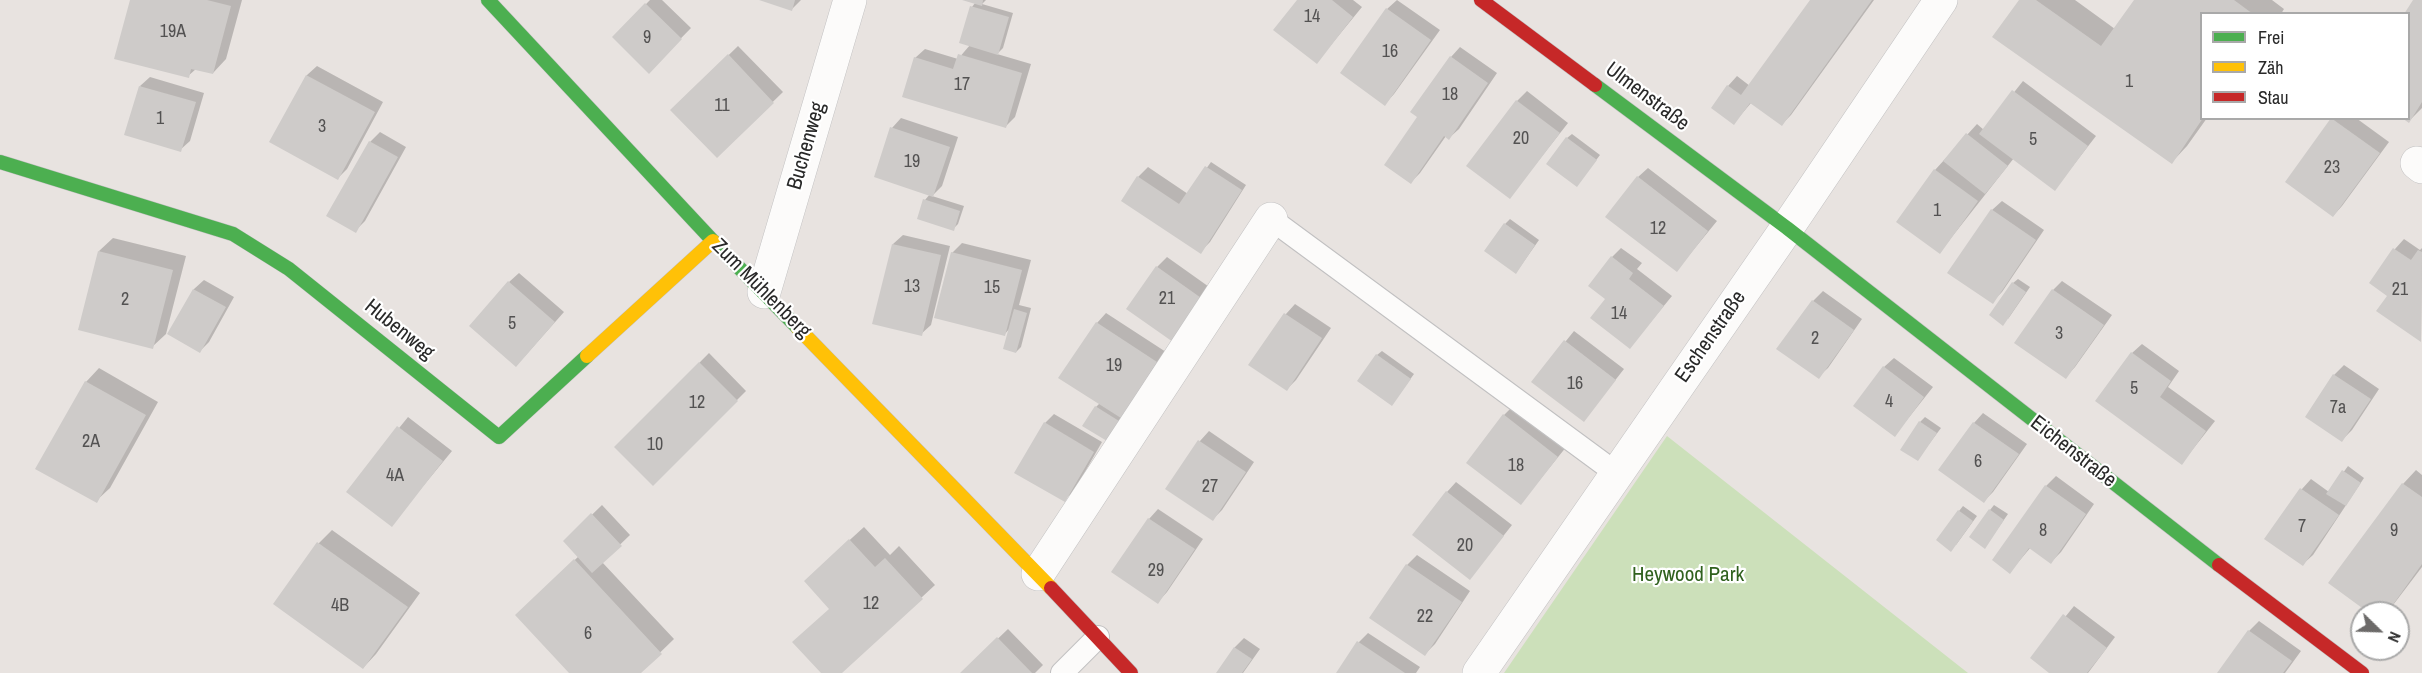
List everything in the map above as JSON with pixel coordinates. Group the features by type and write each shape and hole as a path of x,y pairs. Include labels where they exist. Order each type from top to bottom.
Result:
{"street":[{"name":"Zum Mühlenberg","path":"488,0 713,241 1038,574 1131,673"},
{"name":"Buchenweg","path":"764,292 850,0"},
{"name":"Ulmenstraße","path":"1481,0 1787,228"},
{"name":"Eschenstraße","path":"1479,673 1787,228 1941,0"},
{"name":"Hubenweg","path":"0,162 233,234 289,269 499,436 713,241"},
{"path":"1038,574 1271,219"},
{"name":"Eichenstraße","path":"1787,228 2151,514 2362,673"}],"lane":[{"path":"1271,219 1616,473"},
{"path":"1062,673 1098,637"}],"green space":[{"name":"Heywood Park","path":"1667,436 1968,673 1504,673"}],"building":[{"path":"130,0 207,0 231,6 213,74 191,69 189,78 114,59"},
{"path":"759,0 795,0 792,11"},
{"path":"962,0 983,0 982,6"},
{"path":"1297,0 1332,0 1353,17 1317,64 1273,30"},
{"path":"1810,0 1872,0 1782,126 1750,103 1734,125 1711,108 1727,85 1741,95"},
{"path":"2019,0 2036,0 2101,46 2134,0 2234,0 2250,12 2200,12 2202,120 2172,164 1992,37"},
{"path":"2413,0 2422,0 2422,102 2409,123 2405,120 2410,120 2410,12 2405,12"},
{"path":"645,3 682,39 649,74 612,37"},
{"path":"970,6 1009,17 998,55 959,43"},
{"path":"1386,8 1431,40 1385,106 1340,73"},
{"path":"728,54 774,103 717,158 670,110"},
{"path":"958,54 1022,73 1006,128 902,97 914,57 953,69"},
{"path":"1450,56 1488,83 1449,140 1444,136 1411,184 1384,165 1417,117 1410,112"},
{"path":"306,75 375,112 338,180 269,142"},
{"path":"139,86 196,102 181,152 124,135"},
{"path":"2012,90 2088,146 2055,191 1979,134"},
{"path":"1516,100 1560,133 1510,199 1466,166"},
{"path":"2330,120 2334,120 2380,153 2333,217 2285,182"},
{"path":"890,127 950,147 933,197 874,177"},
{"path":"1966,133 2008,166 1985,194 1943,161"},
{"path":"1566,137 1597,160 1577,187 1546,164"},
{"path":"369,141 398,157 356,233 326,216"},
{"path":"1205,166 1242,190 1201,254 1121,201 1137,176 1179,204"},
{"path":"1934,169 1978,201 1940,254 1896,222"},
{"path":"1637,176 1708,231 1677,272 1605,217"},
{"path":"923,199 960,211 954,231 917,219"},
{"path":"1991,209 2036,240 1993,304 1947,273"},
{"path":"1504,223 1535,245 1516,274 1484,251"},
{"path":"892,244 941,255 922,336 872,324"},
{"path":"2393,248 2411,260 2418,250 2422,252 2421,342 2376,311 2387,296 2369,283"},
{"path":"98,251 173,270 153,349 78,330"},
{"path":"951,252 1022,270 1005,336 934,318"},
{"path":"1611,256 1633,273 1629,279 1664,306 1630,349 1590,318 1605,299 1588,286"},
{"path":"1156,266 1204,300 1173,342 1126,309"},
{"path":"508,281 555,322 516,367 469,326"},
{"path":"2012,282 2026,292 2003,326 1989,315"},
{"path":"193,289 226,307 200,353 167,334"},
{"path":"2052,289 2104,325 2066,379 2014,343"},
{"path":"1812,300 1854,330 1819,379 1776,349"},
{"path":"1014,309 1027,313 1016,353 1003,349"},
{"path":"1284,313 1322,338 1287,391 1248,365"},
{"path":"1096,322 1157,362 1121,418 1058,378"},
{"path":"1564,340 1616,380 1584,422 1531,382"},
{"path":"2131,352 2171,381 2160,397 2206,431 2182,465 2095,401"},
{"path":"1376,354 1411,379 1392,406 1357,381"},
{"path":"699,362 738,401 653,486 614,447"},
{"path":"1883,366 1924,397 1895,437 1853,406"},
{"path":"2333,374 2371,399 2342,442 2305,417"},
{"path":"85,381 146,415 97,503 35,469"},
{"path":"1095,406 1119,421 1107,441 1082,426"},
{"path":"1503,414 1558,457 1521,505 1466,463"},
{"path":"1919,421 1937,433 1918,461 1900,450"},
{"path":"1044,422 1094,452 1065,502 1014,473"},
{"path":"1973,422 2019,454 1984,503 1938,470"},
{"path":"397,426 443,461 392,527 346,492"},
{"path":"1198,440 1246,472 1213,521 1165,489"},
{"path":"2342,470 2361,483 2346,506 2326,494"},
{"path":"2402,483 2422,497 2422,564 2396,601 2353,601 2328,583"},
{"path":"2045,485 2086,514 2051,564 2029,548 2010,574 1992,560"},
{"path":"2300,488 2339,515 2303,566 2264,539"},
{"path":"1446,491 1504,536 1470,580 1412,535"},
{"path":"1989,509 2004,520 1985,549 1969,537"},
{"path":"1958,510 1973,521 1951,552 1936,540"},
{"path":"591,513 622,546 592,573 563,541"},
{"path":"1148,518 1195,549 1158,604 1111,572"},
{"path":"849,539 875,567 885,558 923,599 842,673 821,673 792,642 829,609 804,581"},
{"path":"317,542 408,607 363,669 273,604"},
{"path":"574,559 662,654 641,673 569,673 515,615"},
{"path":"1406,564 1462,602 1425,656 1369,618"},
{"path":"2063,614 2107,648 2087,673 2049,673 2030,658"},
{"path":"2248,630 2292,661 2283,673 2217,673"},
{"path":"997,637 1032,673 960,673"},
{"path":"1357,641 1405,673 1336,673"},
{"path":"1234,647 1252,659 1242,673 1216,673"}],"traffic: fast":[{"path":"488,0 713,241 798,328"},
{"path":"1595,85 1787,228 2219,565"},
{"path":"0,162 233,234 289,269 499,437 587,356"}],"traffic: slow":[{"path":"587,356 713,241"},
{"path":"798,328 1051,588"}],"traffic: jam":[{"path":"1481,0 1595,85"},
{"path":"2219,565 2362,673"},
{"path":"1051,588 1131,673"}]}
